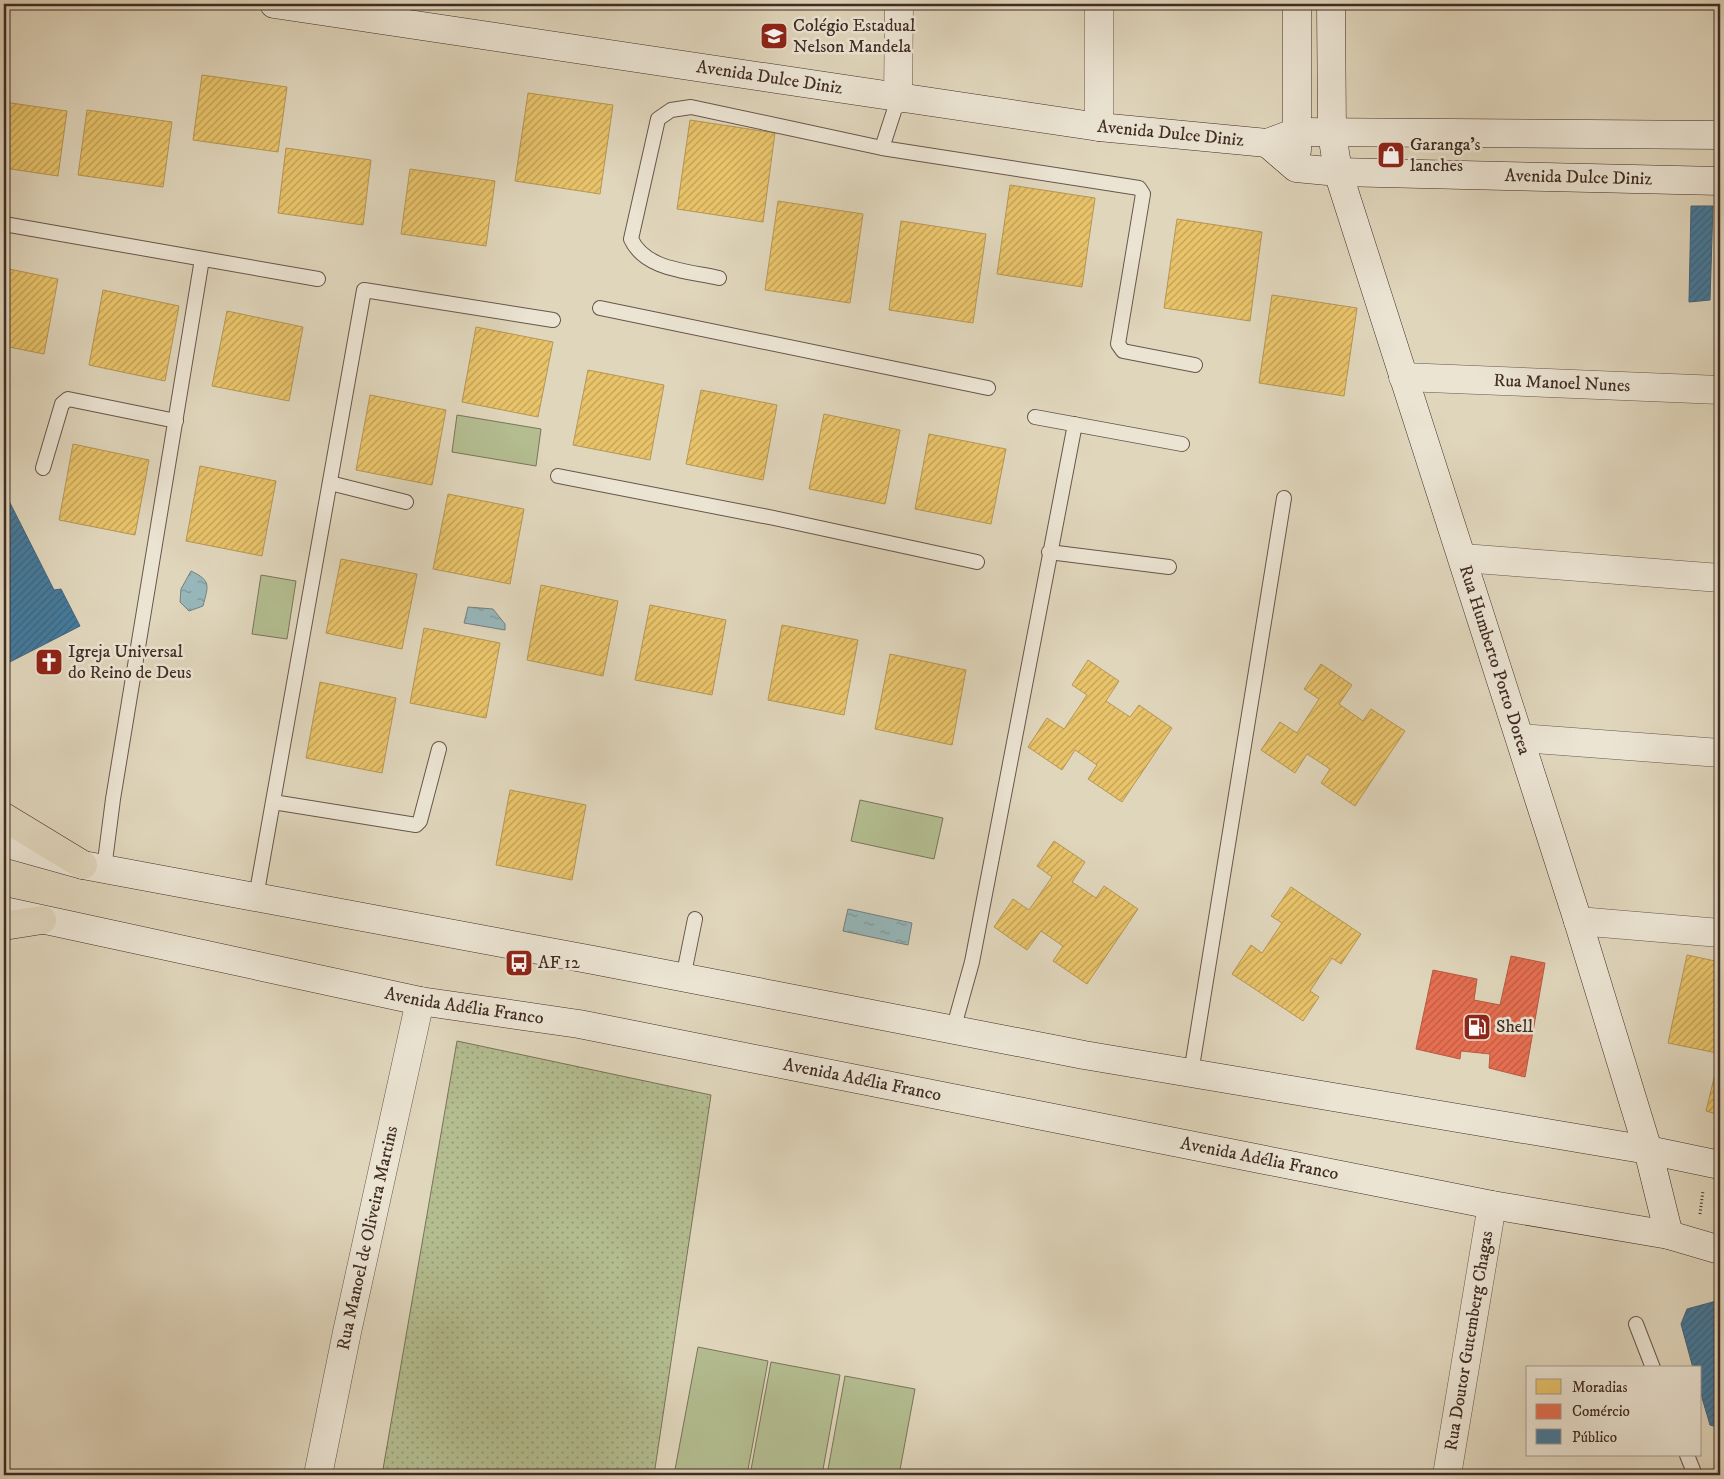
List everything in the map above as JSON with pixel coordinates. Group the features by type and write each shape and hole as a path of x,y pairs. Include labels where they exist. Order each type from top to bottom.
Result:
{"main road":[{"path":"4,816 94,867"},
{"path":"4,926 42,920"}],"street":[{"path":"898,99 899,4"},
{"path":"1099,4 1099,127"},
{"path":"1296,168 1297,4"},
{"name":"Rua Humberto Porto Dorea","path":"1331,4 1332,133 1338,172 1402,377 1463,558 1578,921 1648,1150 1669,1235"},
{"name":"Avenida Dulce Diniz","path":"283,5 898,99 1099,127 1267,143 1297,132 1720,135"},
{"name":"Avenida Dulce Diniz","path":"1267,143 1296,168 1338,172 1720,181"},
{"name":"Rua Manoel Nunes","path":"1402,377 1720,390"},
{"path":"1463,558 1720,578"},
{"path":"1521,738 1720,753"},
{"path":"4,843 94,867 953,1030 1191,1073 1648,1150 1714,1164"},
{"name":"Avenida Adélia Franco","path":"4,911 420,1001 579,1024 1492,1205 1669,1235 1708,1247"},
{"path":"1578,921 1720,933"},
{"name":"Rua Manoel de Oliveira Martins","path":"318,1475 347,1332 420,1001"},
{"name":"Rua Doutor Gutemberg Chagas","path":"1446,1475 1492,1205"}],"lane":[{"path":"882,148 898,99"},
{"path":"718,278 650,262 636,251 631,239 658,119 671,110 691,107 882,148 1139,188 1144,194 1118,344 1123,351 1195,365"},
{"path":"4,224 318,279"},
{"path":"94,867 113,799 202,259"},
{"path":"256,897 364,290 553,320"},
{"path":"600,308 988,388"},
{"path":"43,468 62,404 68,399 176,421"},
{"path":"1035,417 1182,444"},
{"path":"953,1030 972,962 1075,424"},
{"path":"558,476 774,518 977,562"},
{"path":"330,483 406,502"},
{"path":"1191,1073 1284,498"},
{"path":"1049,552 1169,568"},
{"path":"273,802 416,825 420,821 439,749"},
{"path":"683,978 696,918"},
{"path":"1636,1324 1652,1366"},
{"path":"1687,1456 1695,1475"}],"path":[{"path":"1708,1247 1714,1164"}],"green space":[{"path":"457,415 541,429 536,466 452,452"},
{"path":"261,575 296,581 287,639 252,634"},
{"path":"860,800 943,818 934,859 851,841"},
{"path":"457,1041 711,1095 654,1475 382,1475"},
{"path":"698,1347 768,1361 747,1475 674,1475"},
{"path":"771,1362 840,1375 822,1475 750,1475"},
{"path":"845,1376 915,1389 899,1475 827,1475"}],"water":[{"path":"191,571 205,581 207,589 203,606 189,611 180,602 181,589"},
{"path":"468,607 493,609 505,624 505,630 464,623"},
{"path":"848,909 912,923 908,945 843,931"}],"building: Moradias":[{"path":"202,75 287,87 278,152 193,140"},
{"path":"528,93 613,105 600,194 515,181"},
{"path":"4,102 67,111 58,176 4,168"},
{"path":"87,110 172,122 163,187 78,175"},
{"path":"690,120 775,133 763,222 677,209"},
{"path":"286,148 371,160 363,225 278,213"},
{"path":"410,169 495,181 486,246 401,234"},
{"path":"1010,185 1095,198 1082,287 997,274"},
{"path":"778,201 863,214 850,303 765,290"},
{"path":"1177,219 1262,232 1250,321 1164,308"},
{"path":"901,221 986,234 973,323 889,310"},
{"path":"4,268 58,279 44,354 4,346"},
{"path":"103,290 179,306 165,381 89,365"},
{"path":"1272,295 1357,308 1344,396 1259,383"},
{"path":"227,311 303,327 289,401 212,386"},
{"path":"476,327 553,342 538,417 462,402"},
{"path":"588,370 664,385 650,460 573,445"},
{"path":"701,390 777,405 763,480 686,464"},
{"path":"370,395 446,410 432,485 356,470"},
{"path":"824,414 900,430 885,504 809,489"},
{"path":"929,434 1006,449 991,524 915,509"},
{"path":"73,444 149,460 135,535 59,520"},
{"path":"200,466 276,481 262,556 186,541"},
{"path":"448,494 524,509 510,584 433,569"},
{"path":"341,559 417,574 402,649 326,633"},
{"path":"541,585 618,601 603,676 527,660"},
{"path":"650,605 726,620 712,695 635,680"},
{"path":"782,625 858,640 844,715 768,700"},
{"path":"424,628 500,643 486,718 410,703"},
{"path":"890,654 966,670 952,745 875,729"},
{"path":"1088,660 1119,681 1106,701 1130,717 1139,705 1172,728 1122,802 1088,779 1097,765 1075,750 1062,770 1028,747 1047,718 1064,729 1087,695 1072,685"},
{"path":"1321,664 1352,685 1339,704 1363,721 1371,709 1405,731 1355,806 1321,783 1330,769 1307,754 1295,773 1261,750 1280,722 1297,733 1319,699 1304,689"},
{"path":"320,682 396,698 382,773 306,758"},
{"path":"510,790 586,805 572,880 496,865"},
{"path":"1054,841 1085,862 1072,882 1096,898 1104,886 1138,909 1087,984 1053,961 1063,946 1041,931 1027,950 994,927 1013,899 1029,910 1052,877 1037,866"},
{"path":"1291,887 1361,934 1341,964 1332,958 1310,991 1319,997 1303,1021 1232,974 1251,945 1262,953 1282,923 1271,916"},
{"path":"1687,955 1720,962 1720,1038 1717,1053 1668,1043"},
{"path":"1716,1070 1720,1071 1720,1115 1706,1111"}],"building: Comércio":[{"name":"Garanga's lanches","path":"1398,148 1398,160 1385,160 1384,150"},
{"name":"Shell","path":"1511,956 1545,963 1525,1077 1489,1068 1490,1054 1461,1051 1460,1059 1416,1049 1433,970 1477,979 1474,1000 1500,1005"}],"building: Público":[{"path":"1691,206 1713,206 1710,300 1689,302"},
{"path":"4,491 54,590 61,589 80,626 4,665"},
{"path":"1720,1300 1720,1428 1710,1425 1702,1398 1702,1366 1692,1366 1681,1324 1687,1309"}],"place":[{"name":"Colégio Estadual Nelson Mandela","path":"774,36"},
{"name":"Garanga's lanches","path":"1391,155"},
{"name":"Igreja Universal do Reino de Deus","path":"49,662"},
{"name":"AF 12","path":"519,963"},
{"name":"Shell","path":"1477,1027"}]}
